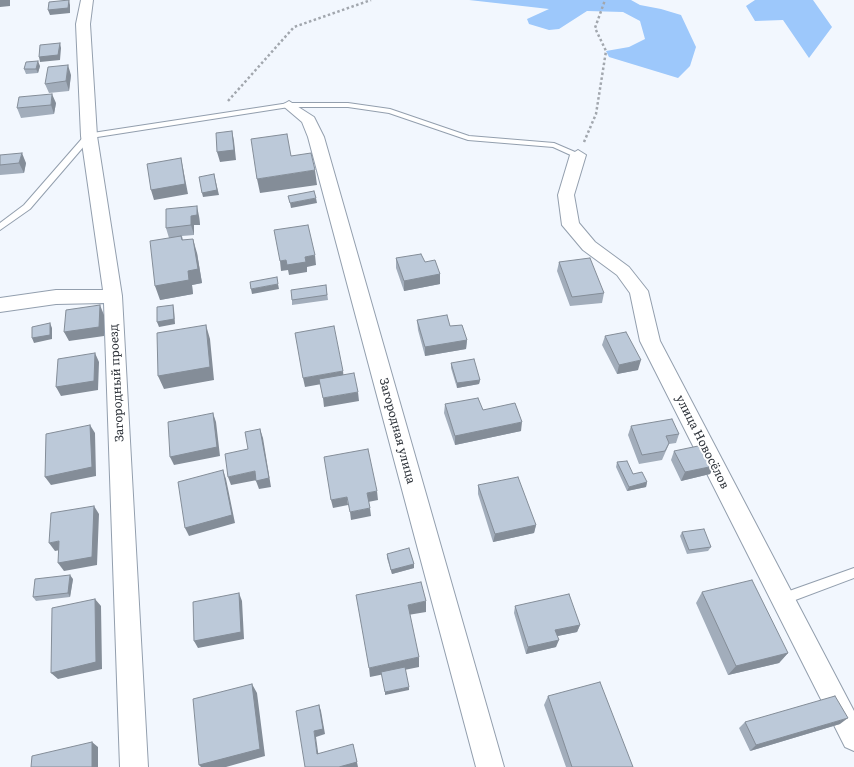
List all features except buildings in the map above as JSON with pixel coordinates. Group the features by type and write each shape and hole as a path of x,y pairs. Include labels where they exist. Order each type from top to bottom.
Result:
{"street":[{"name":"Загородный проезд","path":"87,0 83,24 89,136 113,296 134,767"},
{"name":"Загородная улица","path":"289,105 309,120 316,138 490,767"},
{"name":"улица Новосёлов","path":"578,155 566,195 571,225 589,246 623,271 639,291 650,341 854,738"},
{"path":"0,305 56,297 113,296"}],"lane":[{"path":"0,227 27,207 89,136 289,105 348,105 390,111 468,138 554,145 578,155"},
{"path":"782,599 854,573"}],"path":[{"path":"214,117 294,27 371,0"},
{"path":"578,155 596,114 606,51 595,28 605,0"}],"shaded area":[{"path":"469,0 631,0 640,5 681,15 696,47 690,66 678,78 609,57 606,51 629,47 645,39 640,21 623,12 587,11 559,29 549,30 529,24 527,19 549,9"},
{"path":"755,0 813,0 832,27 809,58 783,20 755,21 746,6"}]}
